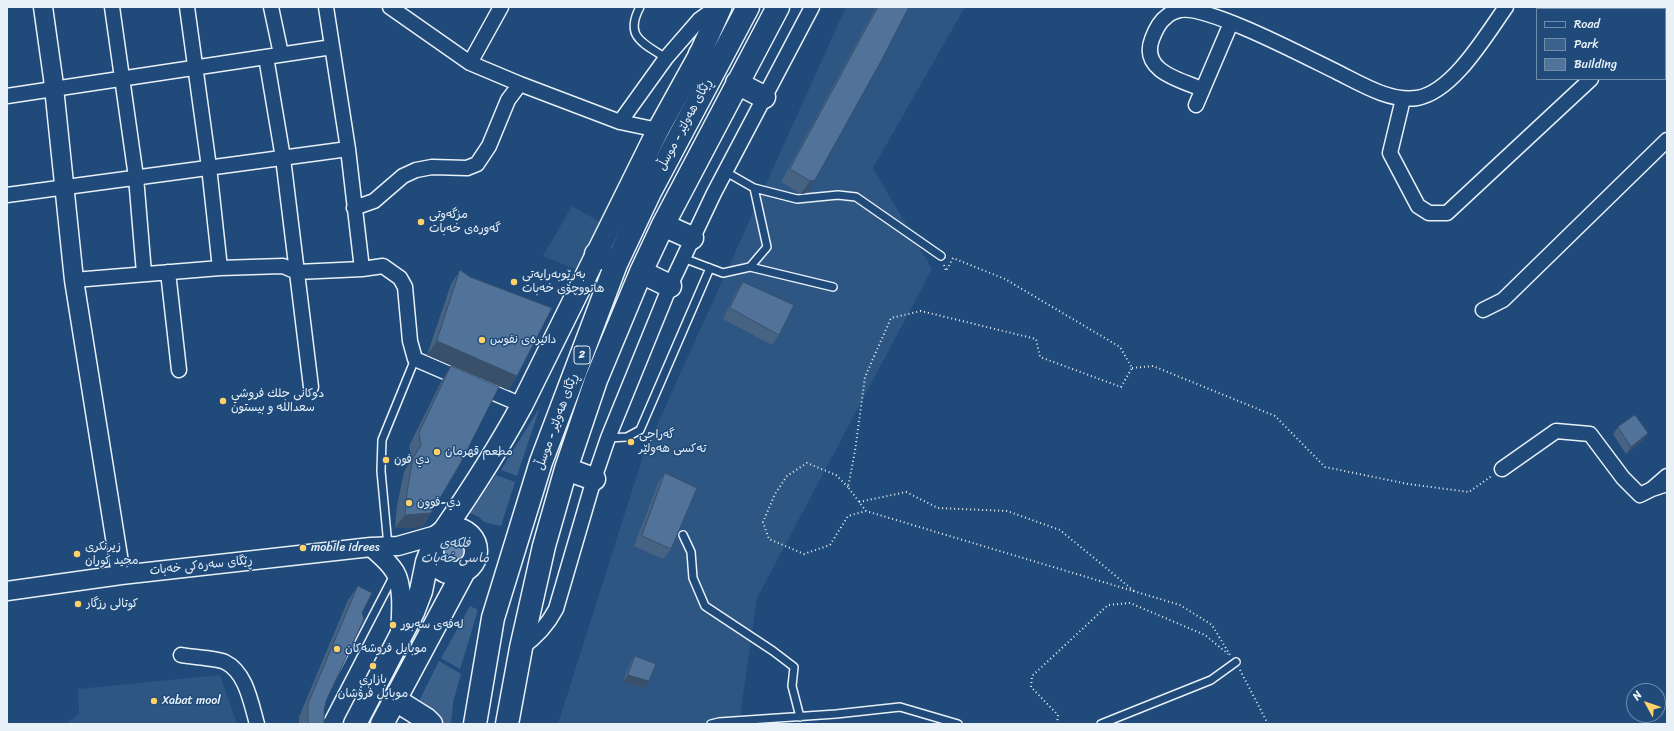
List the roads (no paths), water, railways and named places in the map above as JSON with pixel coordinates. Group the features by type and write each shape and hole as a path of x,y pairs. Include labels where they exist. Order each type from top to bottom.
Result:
{"main road":[{"path":"355,724 413,612 421,591 427,562 438,538 498,449 522,404 658,130 709,58 721,7"},
{"name":"ڕێگای هەولێر - موسڵ","path":"475,724 493,618 541,462 616,264 650,192 709,58 748,7"},
{"name":"ڕێگای هەولێر - موسڵ","path":"507,724 523,639 544,546 566,469 596,380 641,272 663,225 778,7"},
{"path":"737,83 764,97"},
{"path":"663,225 692,238"},
{"path":"596,254 616,264"},
{"path":"641,272 670,286"},
{"path":"566,469 594,479"},
{"path":"382,724 394,699 465,569 473,561 475,556 472,539 469,535 458,529 447,530 438,538 433,557 439,566 444,570 454,572 465,569"},
{"path":"493,618 523,639"},
{"path":"394,699 426,719 431,724"}],"street":[{"path":"43,7 54,89 74,280 121,575"},
{"path":"112,7 136,177 144,273"},
{"path":"187,7 209,168 220,268"},
{"path":"271,7 281,54"},
{"path":"326,7 348,150 362,269"},
{"path":"390,7 470,63 520,84 620,122 658,130"},
{"path":"470,63 502,7"},
{"path":"620,122 666,58 699,20 717,7"},
{"path":"523,639 536,638 548,624 556,609 594,479 608,438 670,286 692,238 812,7"},
{"path":"1202,89 1162,72 1150,60 1148,48 1155,29 1167,16 1181,10 1195,11 1232,23 1372,89 1403,99 1418,98 1435,92 1446,84 1465,64 1506,7"},
{"path":"1196,105 1232,23"},
{"path":"7,96 332,47"},
{"path":"266,57 283,158 311,387"},
{"path":"1403,99 1390,153 1418,206 1429,213 1447,213 1590,80"},
{"path":"354,208 374,201 403,176 416,170 432,167 467,168 476,164 489,146 508,100 520,84"},
{"path":"1483,310 1503,300 1667,140"},
{"path":"7,195 348,150"},
{"path":"74,280 144,273 220,268 283,266 297,272 362,269 383,266 400,278 405,287 410,341 415,358 522,404"},
{"path":"168,272 179,370"},
{"path":"1502,469 1556,431 1590,434 1623,478 1640,495 1667,484"},
{"path":"1652,489 1667,476"},
{"name":"ڕێگای سەرەکی خەبات","path":"7,590 121,575 398,546 438,538"},
{"path":"380,547 385,560 395,573 399,586 402,611 400,635"},
{"path":"181,655 224,661 238,672 244,683 257,724"}],"lane":[{"path":"640,7 634,18 633,30 638,40 666,58"},
{"path":"726,172 754,188 797,199 838,195 856,197 941,256"},
{"path":"750,267 767,247 754,188"},
{"path":"683,258 723,273 750,267 833,287"},
{"path":"608,438 627,437 640,430 710,268"},
{"path":"380,547 382,440 415,358"},
{"path":"683,535 691,552 693,578 705,606 773,651 794,667 792,686 800,717"},
{"path":"321,716 395,573"},
{"path":"1101,724 1210,680 1236,662"},
{"path":"711,724 719,722 836,714 900,706 958,724"}],"water":[{"name":"فلکەی ماسی خەبات","path":"449,535 464,538 469,548 470,555 468,561 463,565 450,567 441,559 440,543"}],"place":[{"name":"مزگەوتى گەورەى خەبات","path":"421,222"},
{"name":"به‌رێوبه‌رایه‌تی هاتووچۆی خه‌بات","path":"514,282"},
{"name":"دائیرەی نفوس","path":"482,340"},
{"name":"دوكانى جلك فروشي سعدالله و بيستون","path":"223,401"},
{"name":"گەراجی تەکسی هەولێر","path":"631,442"},
{"name":"مطعم قهرمان","path":"437,452"},
{"name":"دي فون","path":"386,460"},
{"name":"دي-فوون","path":"409,503"},
{"name":"mobile idrees","path":"303,548"},
{"name":"زيرنكرى مجيد كوران","path":"77,554"},
{"name":"كوتالى رزگار","path":"78,604"},
{"name":"لەفەی سەبور","path":"393,625"},
{"name":"موبایل فروشەکان","path":"337,649"},
{"name":"بازاڕی موبایل فرۆشان","path":"373,666"},
{"name":"Xabat mool","path":"154,701"}]}
